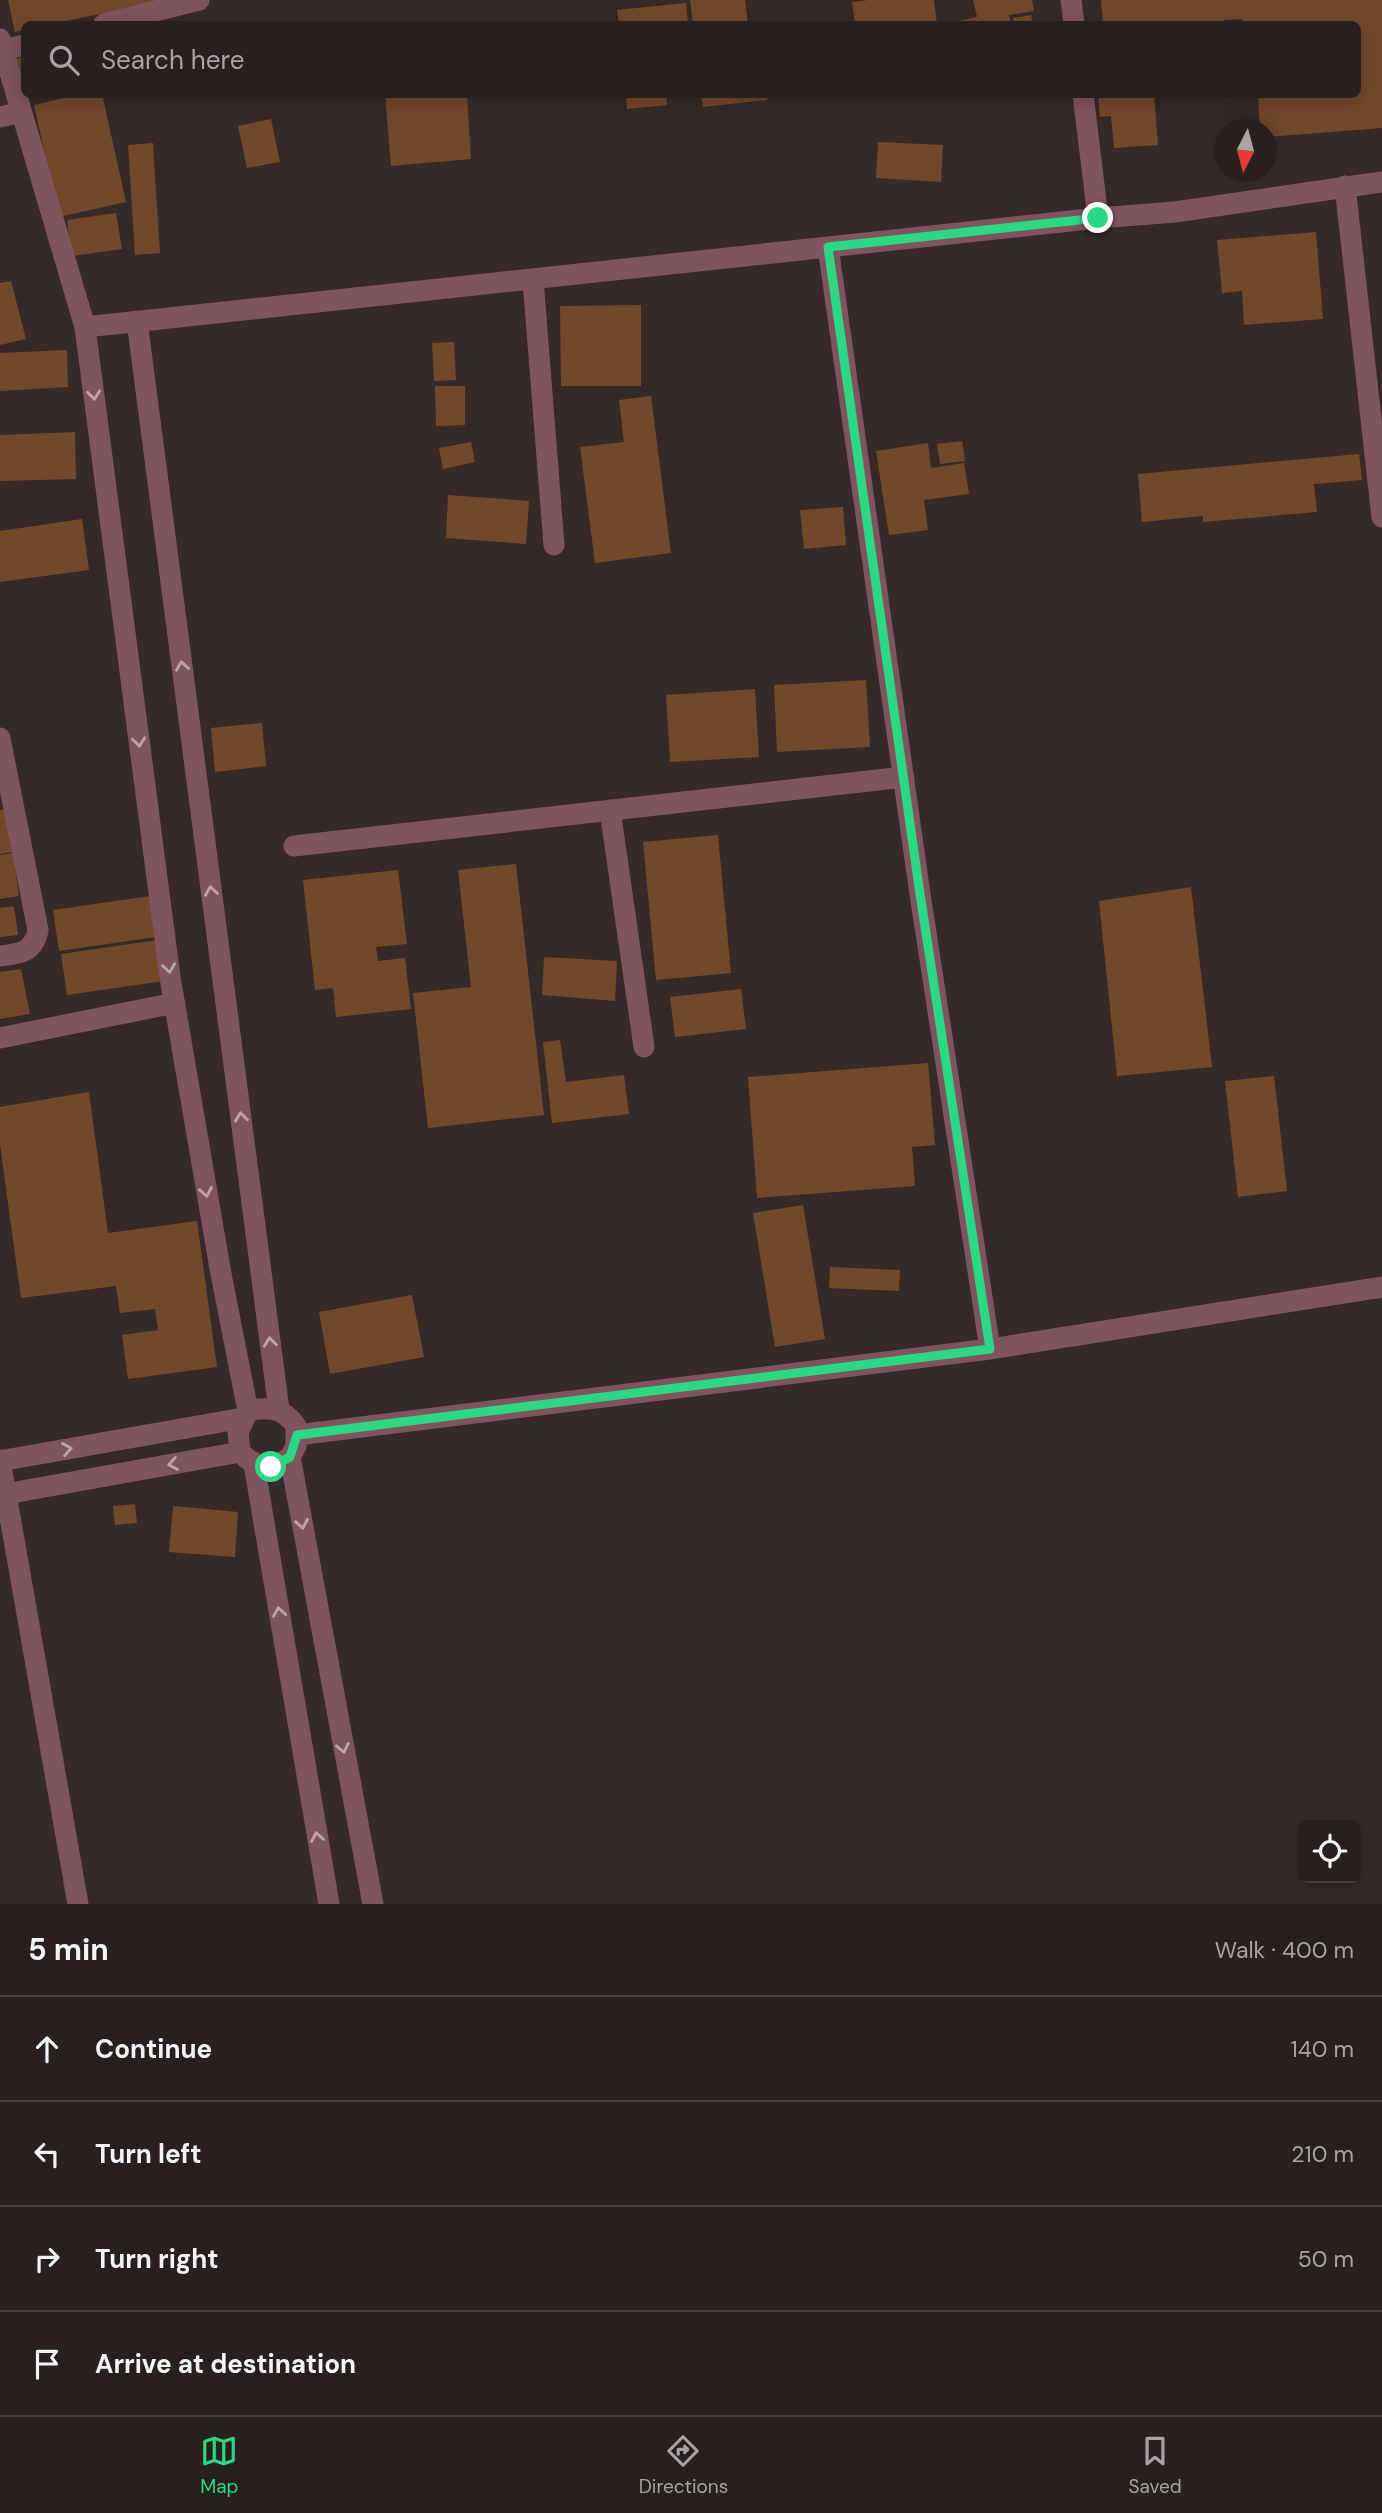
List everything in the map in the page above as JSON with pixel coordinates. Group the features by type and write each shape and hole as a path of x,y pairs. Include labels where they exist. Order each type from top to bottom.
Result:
{"street":[{"path":"116,21 199,0"},
{"path":"1071,0 1074,21"},
{"path":"21,45 2,45 85,327 175,1003 246,1415 237,1443 247,1458 328,1904"},
{"path":"1083,98 1098,218"},
{"path":"0,117 21,112"},
{"path":"85,327 533,281 1098,218 1175,212 1382,183"},
{"path":"1345,187 1382,517"},
{"path":"828,247 990,1349"},
{"path":"533,281 554,545"},
{"path":"137,321 279,1410"},
{"path":"0,956 24,953 36,941 38,930 1,733"},
{"path":"295,846 904,777"},
{"path":"610,810 644,1047"},
{"path":"0,1038 175,1003"},
{"path":"297,1435 990,1349 1382,1287"},
{"path":"78,1904 3,1494 0,1461 246,1415 262,1408 279,1410 292,1419 297,1435 290,1457 373,1904"},
{"path":"3,1494 247,1458 271,1467 290,1457"}],"building":[{"path":"8,0 163,0 66,21 21,21 21,31 15,32"},
{"path":"690,0 745,0 748,21 693,21"},
{"path":"934,0 937,21 855,21 852,2"},
{"path":"973,0 1032,0 1034,11 1009,15 1010,21 958,21 977,17"},
{"path":"1101,0 1382,0 1382,128 1277,136 1277,119 1259,119 1258,98 1361,98 1361,21 1103,21"},
{"path":"686,3 688,21 619,21 617,10"},
{"path":"1031,15 1032,21 1014,21 1013,18"},
{"path":"64,98 103,98 126,202 59,217 34,105"},
{"path":"385,98 467,98 471,159 391,166"},
{"path":"626,98 666,98 667,105 627,109"},
{"path":"702,98 767,100 703,107"},
{"path":"1098,98 1154,98 1158,145 1114,148 1111,116 1100,117"},
{"path":"271,119 280,162 247,168 238,126"},
{"path":"878,142 943,145 941,182 876,178"},
{"path":"153,143 160,253 135,255 128,145"},
{"path":"116,213 122,249 72,256 67,220"},
{"path":"1316,232 1323,319 1244,325 1242,291 1222,293 1217,240"},
{"path":"11,281 26,339 0,345 0,283"},
{"path":"641,305 641,386 561,386 560,306"},
{"path":"454,342 456,380 434,381 432,343"},
{"path":"67,350 68,387 0,391 0,353"},
{"path":"435,386 465,386 465,425 436,426"},
{"path":"651,396 671,553 595,563 580,447 624,442 619,400"},
{"path":"75,432 76,479 0,481 0,435"},
{"path":"962,441 965,461 940,464 937,444"},
{"path":"471,442 475,462 443,469 439,448"},
{"path":"928,443 931,468 964,463 969,494 924,500 928,530 889,535 876,451"},
{"path":"1359,454 1362,480 1314,484 1317,512 1203,522 1203,516 1142,522 1138,474"},
{"path":"448,495 529,501 526,544 446,538"},
{"path":"843,507 846,545 804,549 800,510"},
{"path":"82,519 89,570 0,582 0,531"},
{"path":"866,680 870,747 777,752 774,685"},
{"path":"755,689 759,757 670,762 666,695"},
{"path":"262,723 266,766 215,772 211,728"},
{"path":"6,809 12,852 0,854 0,810"},
{"path":"718,835 731,973 656,980 643,842"},
{"path":"13,853 19,896 0,899 0,855"},
{"path":"516,864 544,1115 428,1128 413,993 471,987 458,870"},
{"path":"398,870 407,944 376,947 378,961 405,958 411,1009 336,1017 333,988 315,990 303,880"},
{"path":"1191,887 1212,1067 1117,1076 1099,901"},
{"path":"150,896 156,937 59,951 53,910"},
{"path":"14,906 18,935 0,937 0,908"},
{"path":"158,940 164,981 67,995 61,954"},
{"path":"544,957 617,961 615,1001 542,995"},
{"path":"21,969 30,1014 0,1019 0,972"},
{"path":"741,989 746,1029 675,1037 670,997"},
{"path":"560,1040 566,1082 624,1075 629,1114 552,1123 543,1042"},
{"path":"928,1063 935,1145 912,1147 915,1186 757,1198 748,1077"},
{"path":"1274,1076 1287,1191 1238,1197 1225,1081"},
{"path":"89,1092 108,1233 197,1221 217,1367 128,1379 122,1335 158,1330 155,1309 120,1313 116,1286 21,1298 0,1145 0,1107"},
{"path":"803,1205 825,1339 775,1347 753,1213"},
{"path":"830,1267 900,1270 899,1291 829,1288"},
{"path":"412,1295 424,1357 330,1374 319,1312"},
{"path":"135,1504 137,1523 115,1525 113,1506"},
{"path":"173,1506 238,1512 235,1557 169,1552"}],"route":[{"path":"271,1467 290,1457 296,1446 297,1435 990,1349 920,894 828,247 1098,218"}]}
